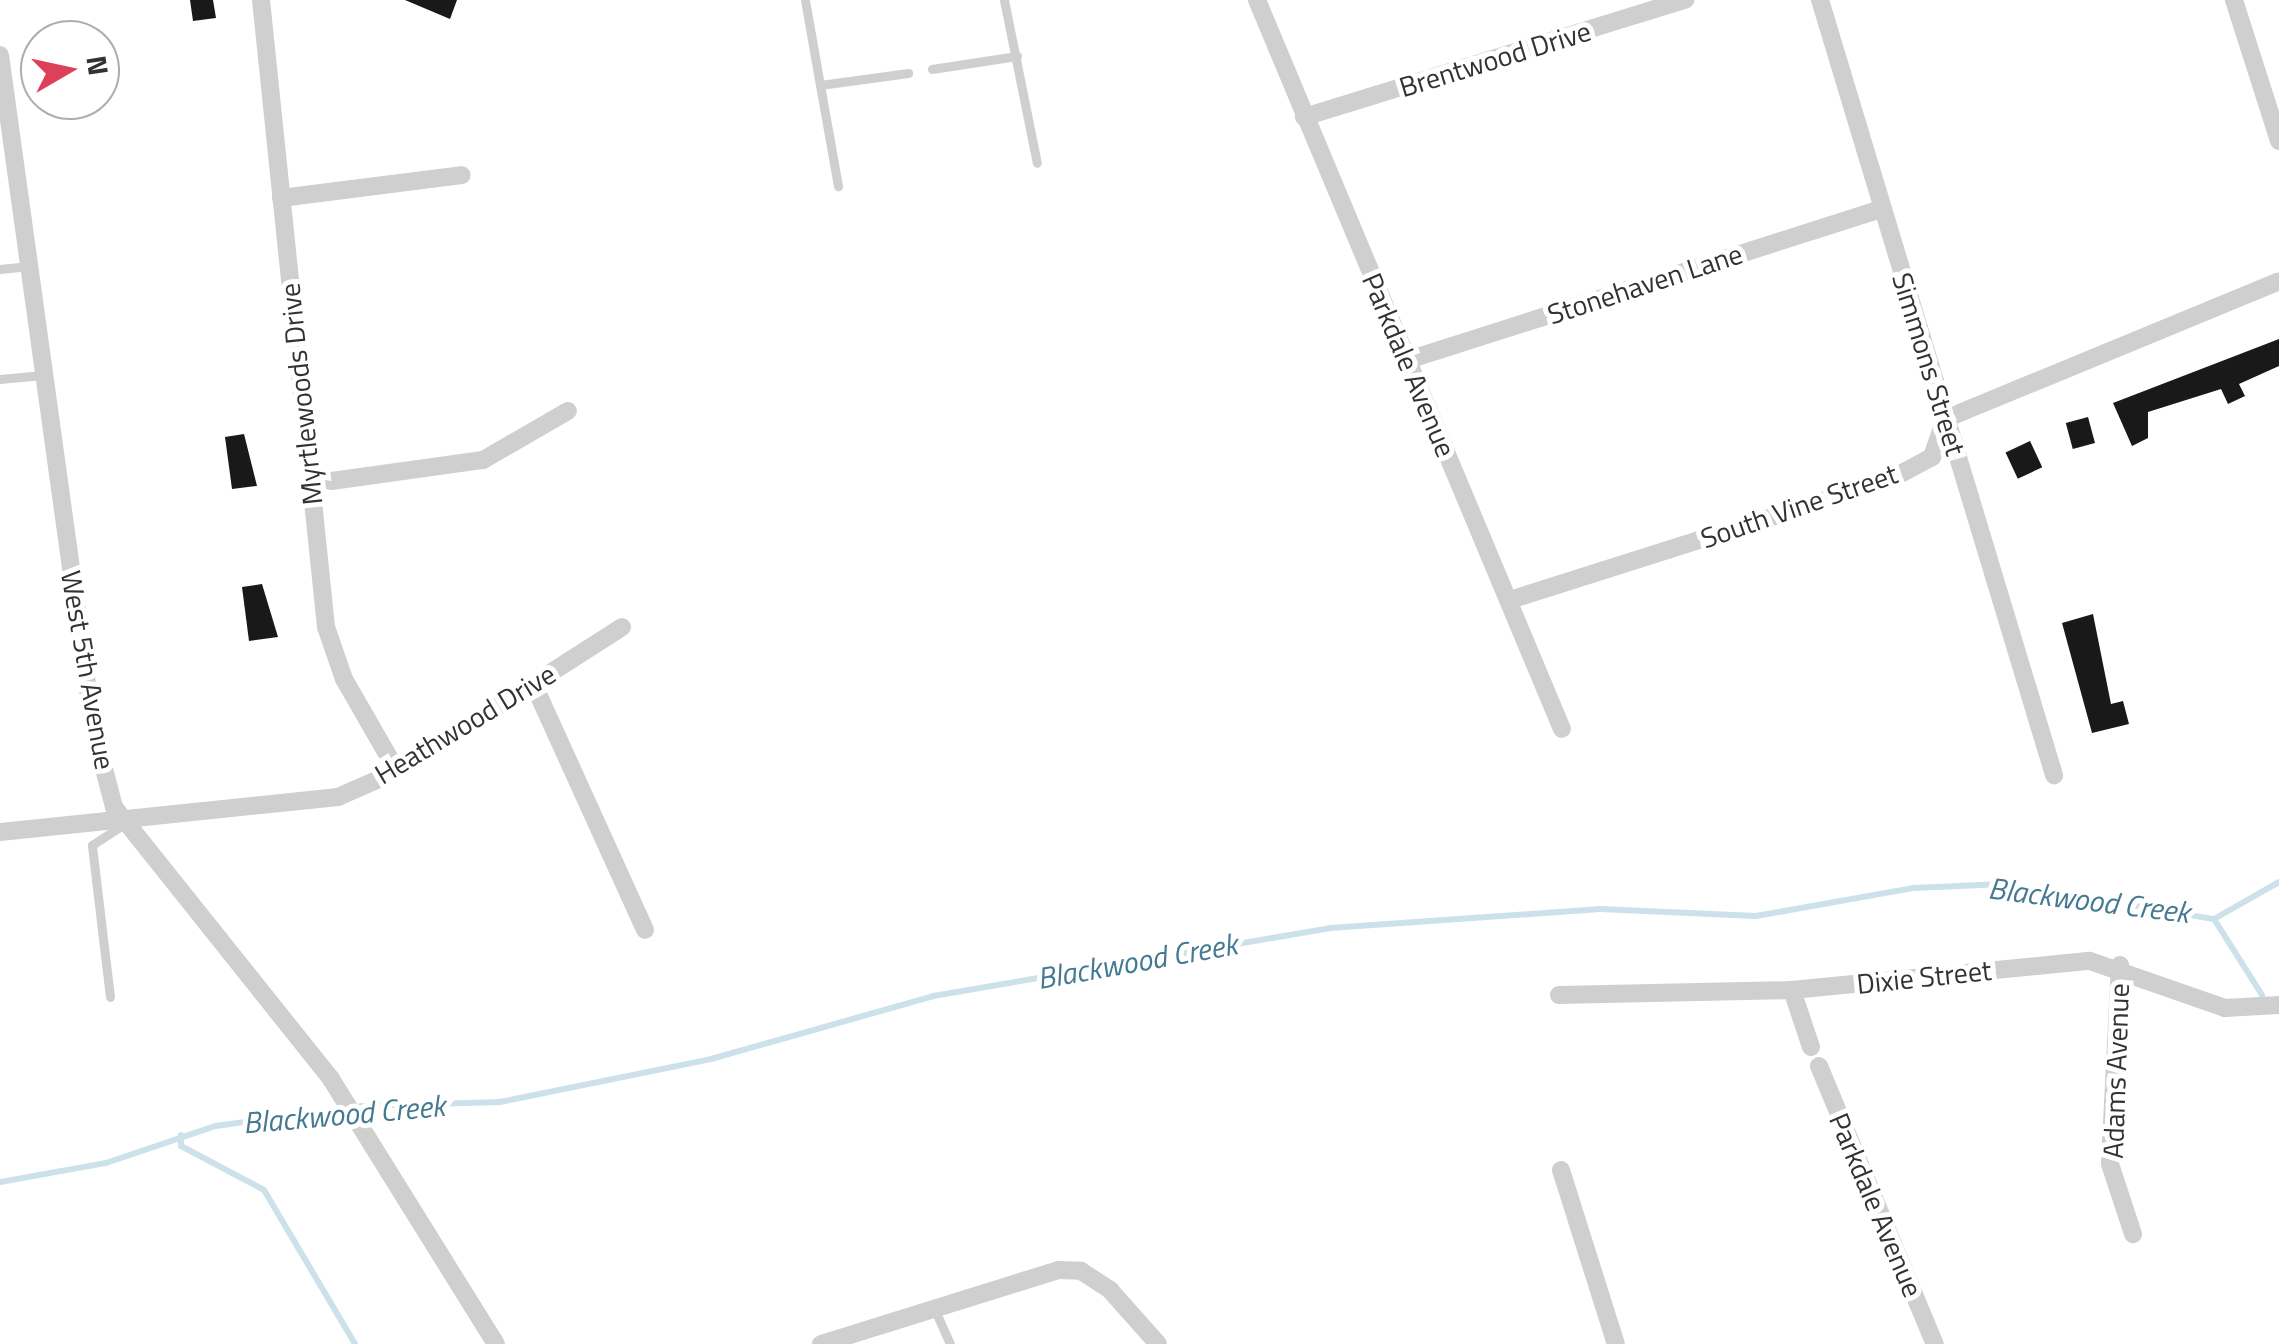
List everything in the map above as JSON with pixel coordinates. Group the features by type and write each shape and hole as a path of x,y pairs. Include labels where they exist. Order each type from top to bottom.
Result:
{"street":[{"name":"Myrtlewoods Drive","path":"261,0 326,627 344,679 397,771"},
{"name":"Parkdale Avenue","path":"1257,0 1562,729"},
{"name":"Brentwood Drive","path":"1304,117 1685,0"},
{"name":"Simmons Street","path":"1820,0 2054,775"},
{"path":"2234,0 2279,141"},
{"name":"West 5th Avenue","path":"0,55 93,727 123,826 331,1079 496,1344"},
{"path":"281,198 462,175"},
{"name":"Stonehaven Lane","path":"1408,360 1882,209"},
{"path":"1946,418 2279,281"},
{"path":"310,484 483,460 568,411"},
{"name":"South Vine Street","path":"1510,600 1891,479 1932,456 1946,418"},
{"name":"Heathwood Drive","path":"0,832 123,826 338,797 397,771 622,628"},
{"path":"533,682 645,930"},
{"name":"Dixie Street","path":"1559,995 1792,990 2120,965 2208,1004 2279,1006"},
{"name":"Adams Avenue","path":"2120,965 2110,1164 2133,1234"},
{"path":"1792,990 1810,1047"},
{"name":"Parkdale Avenue","path":"1819,1066 1935,1344"},
{"path":"1560,1170 1616,1344"},
{"path":"821,1344 1027,1275 1081,1271 1158,1344"}],"lane":[{"path":"806,0 838,186"},
{"path":"1004,0 1037,163"},
{"path":"932,69 1017,56"},
{"path":"820,84 908,73"},
{"path":"0,269 29,266"},
{"path":"0,379 43,375"},
{"path":"110,997 92,845 123,826"},
{"path":"932,1306 950,1344"}],"building":[{"path":"190,0 213,0 216,18 193,21"},
{"path":"405,0 457,0 450,19"},
{"path":"2279,339 2279,366 2239,384 2245,396 2228,404 2221,389 2148,412 2148,438 2132,446 2113,403"},
{"path":"2088,417 2095,443 2073,449 2066,423"},
{"path":"244,434 257,486 232,489 225,437"},
{"path":"2030,441 2042,467 2018,479 2006,452"},
{"path":"262,584 278,637 249,641 242,587"},
{"path":"2093,614 2111,704 2123,701 2129,724 2092,733 2062,623"}],"waterway":[{"name":"Blackwood Creek","path":"0,1182 106,1163 215,1126 362,1106 500,1102 711,1059 933,996 1330,928 1600,909 1756,916 1913,888 2004,884 2214,919 2279,882"},
{"path":"2214,919 2262,995"},
{"path":"181,1135 181,1146 264,1190 355,1344"}]}
